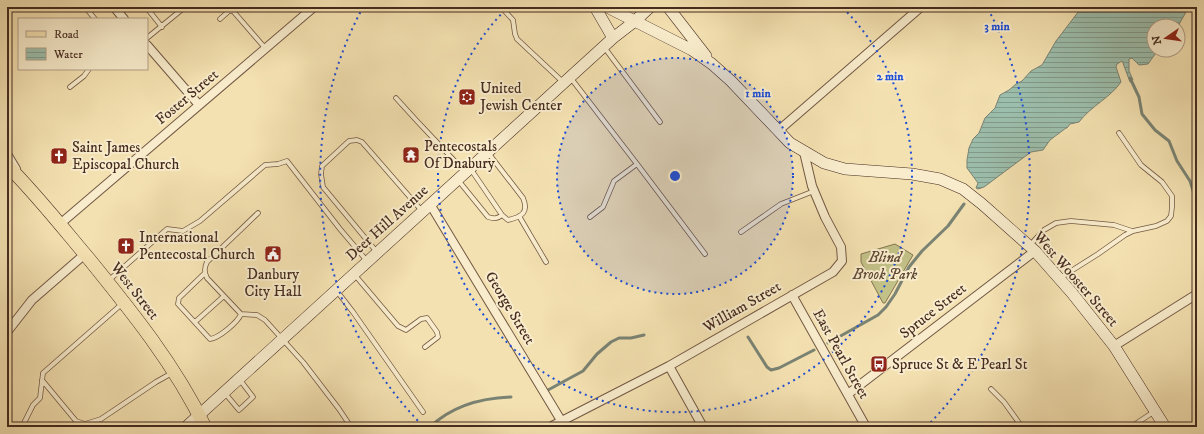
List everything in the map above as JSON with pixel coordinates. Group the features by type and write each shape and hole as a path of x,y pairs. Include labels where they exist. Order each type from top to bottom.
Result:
{"main road":[{"name":"West Street","path":"7,165 27,184 124,302 174,372 205,427"}],"street":[{"path":"114,7 123,18"},
{"name":"Foster Street","path":"60,224 314,7"},
{"path":"596,7 613,38"},
{"name":"West Wooster Street","path":"607,7 692,50 712,64 731,80 790,143 824,163 845,169 912,174 940,179 963,190 982,204 1032,248 1059,278 1114,346 1165,427"},
{"name":"Deer Hill Avenue","path":"186,427 238,378 613,38 650,7"},
{"name":"West Wooster Street","path":"668,7 712,64"},
{"path":"778,131 921,7"},
{"path":"148,46 199,105"},
{"name":"William Street","path":"550,427 563,424 669,366 833,272 842,261 841,247 825,217 814,190 804,152"},
{"name":"West Street","path":"7,154 27,184"},
{"name":"George Street","path":"430,204 563,424"},
{"name":"Spruce Street","path":"848,394 1032,248"},
{"path":"7,332 32,300 85,254"},
{"path":"1114,346 1197,294"},
{"name":"East Pearl Street","path":"792,295 866,427"},
{"path":"669,366 703,427"}],"lane":[{"path":"85,7 94,18"},
{"path":"146,7 162,27"},
{"path":"148,37 185,7"},
{"path":"501,7 513,20 517,39 567,80 637,164 705,254"},
{"path":"220,19 229,11 233,11 266,49"},
{"path":"604,47 660,122"},
{"path":"70,87 84,76 88,70"},
{"path":"396,98 508,220 519,216 524,212 525,204 488,152"},
{"path":"1059,278 1098,254 1125,234 1156,226 1167,221 1171,216 1172,196 1162,182 1141,165 1119,133"},
{"path":"377,252 323,187 321,174 322,166 349,141 357,140 362,142 422,212"},
{"path":"107,282 167,229 184,231 200,221 265,164 278,164 287,161 340,230 368,261"},
{"path":"590,217 603,207 614,181 637,164"},
{"path":"464,173 488,217 492,219 498,218 502,214"},
{"path":"741,232 781,204 814,190"},
{"path":"258,213 207,262 204,268 207,278 241,314 257,315 265,320 303,362 351,427"},
{"path":"519,216 546,262"},
{"path":"1032,248 1044,230 1056,223 1071,221 1114,225 1132,232"},
{"path":"205,273 179,298 178,304 210,339 216,338 239,318 241,314"},
{"path":"353,274 398,326 406,330 421,319 426,318 437,332 438,336 425,347"},
{"path":"336,290 353,312 422,412"},
{"path":"195,322 224,296"},
{"path":"22,427 33,405 40,398 44,374 124,302"},
{"path":"42,380 76,421 85,424 101,419 156,382 174,372"},
{"path":"224,392 239,410 253,397 238,378"},
{"path":"992,389 1004,402 1022,427"},
{"path":"1131,427 1155,411"}],"green space":[{"name":"Blind Brook Park","path":"895,244 913,255 885,303 883,303 861,262 861,254"}],"water":[{"path":"1082,7 1191,7 1183,18 1146,18 1146,58 1152,58 1148,64 1139,65 1132,58 1129,59 1129,71 1133,80 1130,82 1122,61 1117,64 1116,67 1121,82 1117,88 1089,111 1079,122 1070,124 1067,128 1050,140 1043,150 1031,152 984,187 978,189 976,188 978,183 967,168 969,148 973,139 979,133 985,118 995,108 1000,95 1022,81 1031,71 1042,65 1056,41"}],"waterway":[{"path":"1130,78 1139,97 1142,114 1155,130 1169,141 1177,161 1190,181 1197,203"},
{"path":"828,343 878,315 886,307 895,294 909,267 922,251 948,226 964,204"},
{"path":"548,390 583,371 597,354 611,342 619,338 631,338 644,335"},
{"path":"748,337 767,367 771,370 779,368 814,350"},
{"path":"430,427 448,414 468,404 489,399 511,397"}],"place":[{"name":"United Jewish Center","path":"467,97"},
{"name":"Pentecostals Of Dnabury","path":"411,155"},
{"name":"Saint James Episcopal Church","path":"59,156"},
{"name":"International Pentecostal Church","path":"126,246"},
{"name":"Danbury City Hall","path":"273,254"},
{"name":"Spruce St & E Pearl St","path":"879,364"}]}
